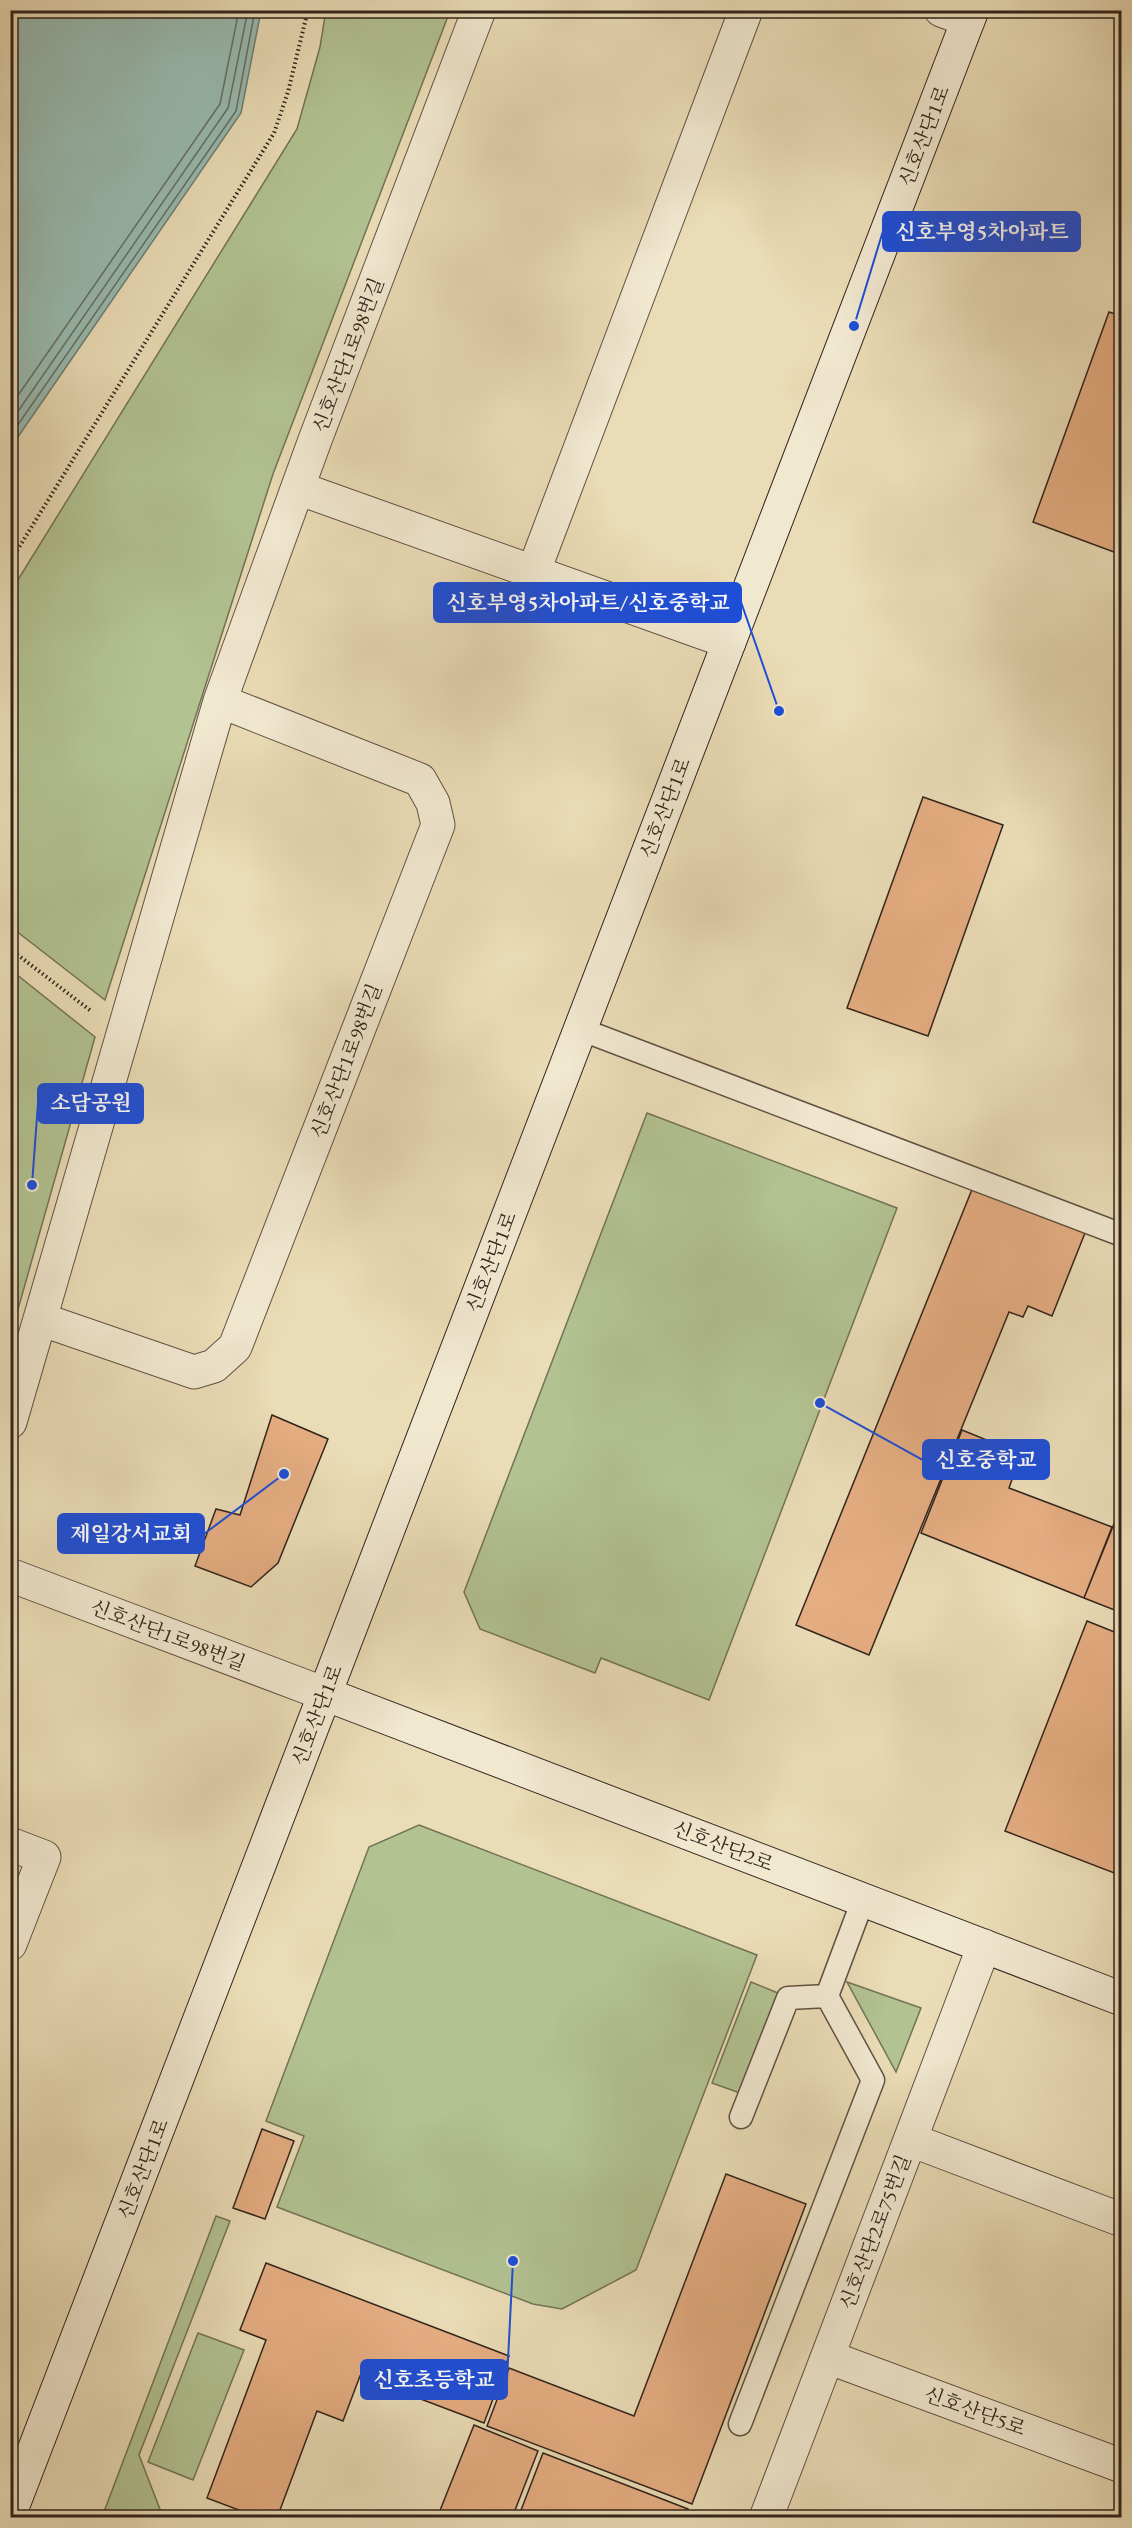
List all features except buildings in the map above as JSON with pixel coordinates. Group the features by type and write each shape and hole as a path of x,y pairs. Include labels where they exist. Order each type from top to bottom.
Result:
{"street":[{"name":"신호산단1로98번길","path":"10,1422 220,701 479,10"},
{"path":"533,573 746,10"},
{"name":"신호산단1로","path":"10,2513 729,642 960,14"},
{"path":"298,489 729,642"},
{"name":"신호산단1로98번길","path":"40,1319 194,1372 214,1366 235,1347 438,825 433,803 420,780 220,701"},
{"name":"신호산단1로98번길","path":"10,1575 325,1694"},
{"name":"신호산단2로","path":"325,1694 1122,1999"},
{"path":"10,1844 44,1857 10,1944"},
{"name":"신호산단2로75번길","path":"766,2517 984,1946"},
{"path":"911,2140 1122,2220"},
{"name":"신호산단5로","path":"828,2356 1122,2466"}],"lane":[{"path":"580,1029 1122,1235"},
{"path":"740,2424 873,2080 827,1996 863,1900"},
{"path":"741,2117 788,1998 827,1996"}],"path":[{"path":"10,562 274,133 288,92 308,10"},
{"path":"10,949 123,1036"}],"green space":[{"path":"326,10 450,11 273,474 105,1000 11,927 11,591 297,129 320,47"},
{"path":"11,970 95,1037 11,1334"},
{"path":"647,1113 897,1208 709,1700 601,1658 595,1673 480,1629 464,1592"},
{"path":"419,1825 757,1955 636,2270 562,2309 533,2304 277,2207 304,2136 266,2121 369,1847"},
{"path":"751,1982 778,1993 740,2093 712,2083"},
{"path":"847,1982 921,2008 896,2072"},
{"path":"216,2216 230,2221 139,2455 163,2517 102,2517"},
{"path":"198,2333 244,2350 193,2480 148,2462"}],"water":[{"path":"11,10 261,11 241,113 11,447"}],"place":[{"name":"신호부영5차아파트","path":"854,326"},
{"name":"신호부영5차아파트/신호중학교","path":"779,711"},
{"name":"소담공원","path":"32,1185"},
{"name":"신호중학교","path":"820,1403"},
{"name":"제일강서교회","path":"284,1474"},
{"name":"신호초등학교","path":"513,2261"}]}
